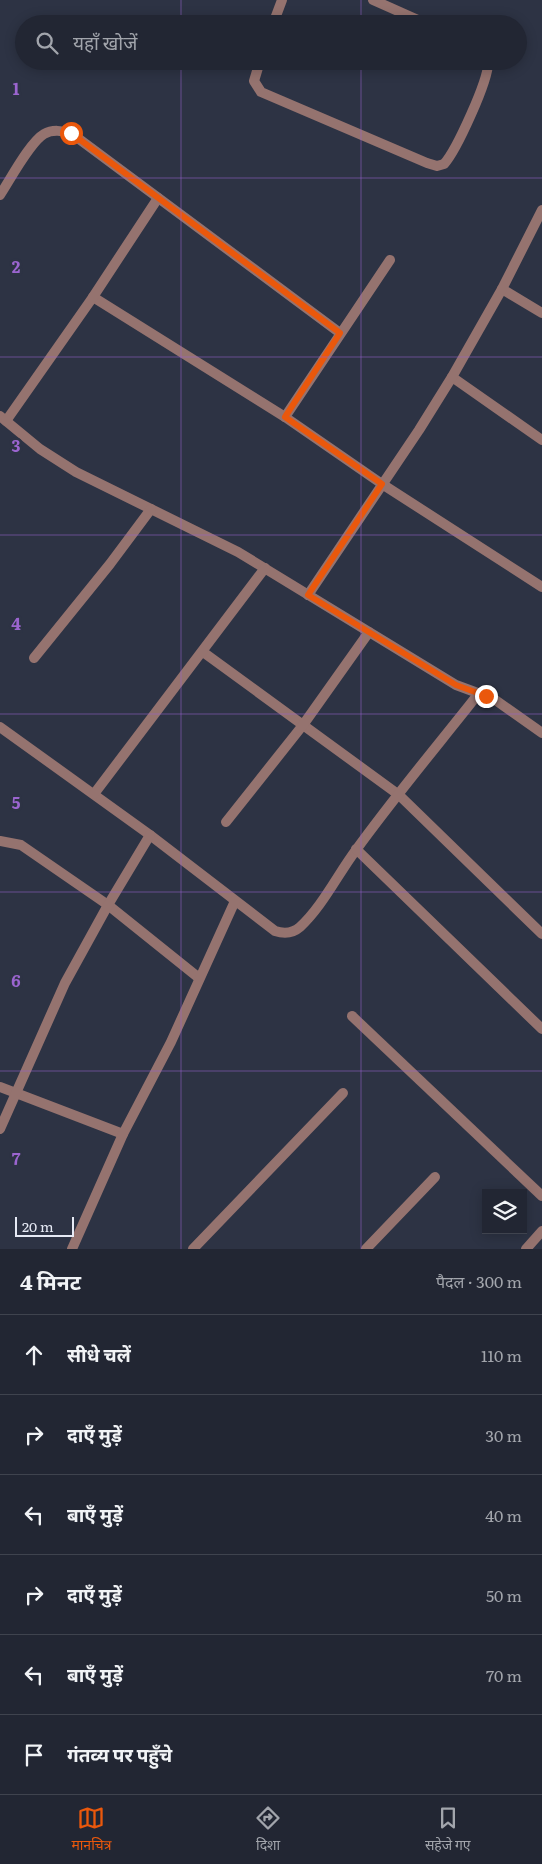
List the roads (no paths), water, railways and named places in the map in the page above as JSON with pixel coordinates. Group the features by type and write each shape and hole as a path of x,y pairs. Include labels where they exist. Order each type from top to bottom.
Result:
{"street":[{"path":"277,15 282,0"},
{"path":"374,0 407,15"},
{"path":"257,70 254,81 261,92 437,166 444,164 454,151 485,82 487,70"},
{"path":"0,195 34,144 44,134 58,130 71,133 340,333"},
{"path":"158,198 93,297 3,419 40,449 76,472 238,552 456,685 494,700 542,733"},
{"path":"308,595 419,430 452,377 502,289 542,210"},
{"path":"285,417 390,260"},
{"path":"502,289 542,313"},
{"path":"93,297 285,417 382,484 542,587"},
{"path":"452,377 542,440"},
{"path":"34,658 110,564 151,509"},
{"path":"94,794 265,568"},
{"path":"226,822 303,725 369,632"},
{"path":"203,652 399,795 542,934"},
{"path":"0,726 150,835 275,931 285,934 299,928 312,912 356,849 479,693"},
{"path":"0,1129 65,983 108,905 150,835"},
{"path":"0,841 21,845 108,905 199,978"},
{"path":"356,849 542,1029"},
{"path":"72,1249 122,1134 171,1042 235,901"},
{"path":"352,1016 542,1196"},
{"path":"0,1087 122,1134"},
{"path":"193,1249 343,1093"},
{"path":"366,1249 435,1177"},
{"path":"526,1249 542,1231"}]}
